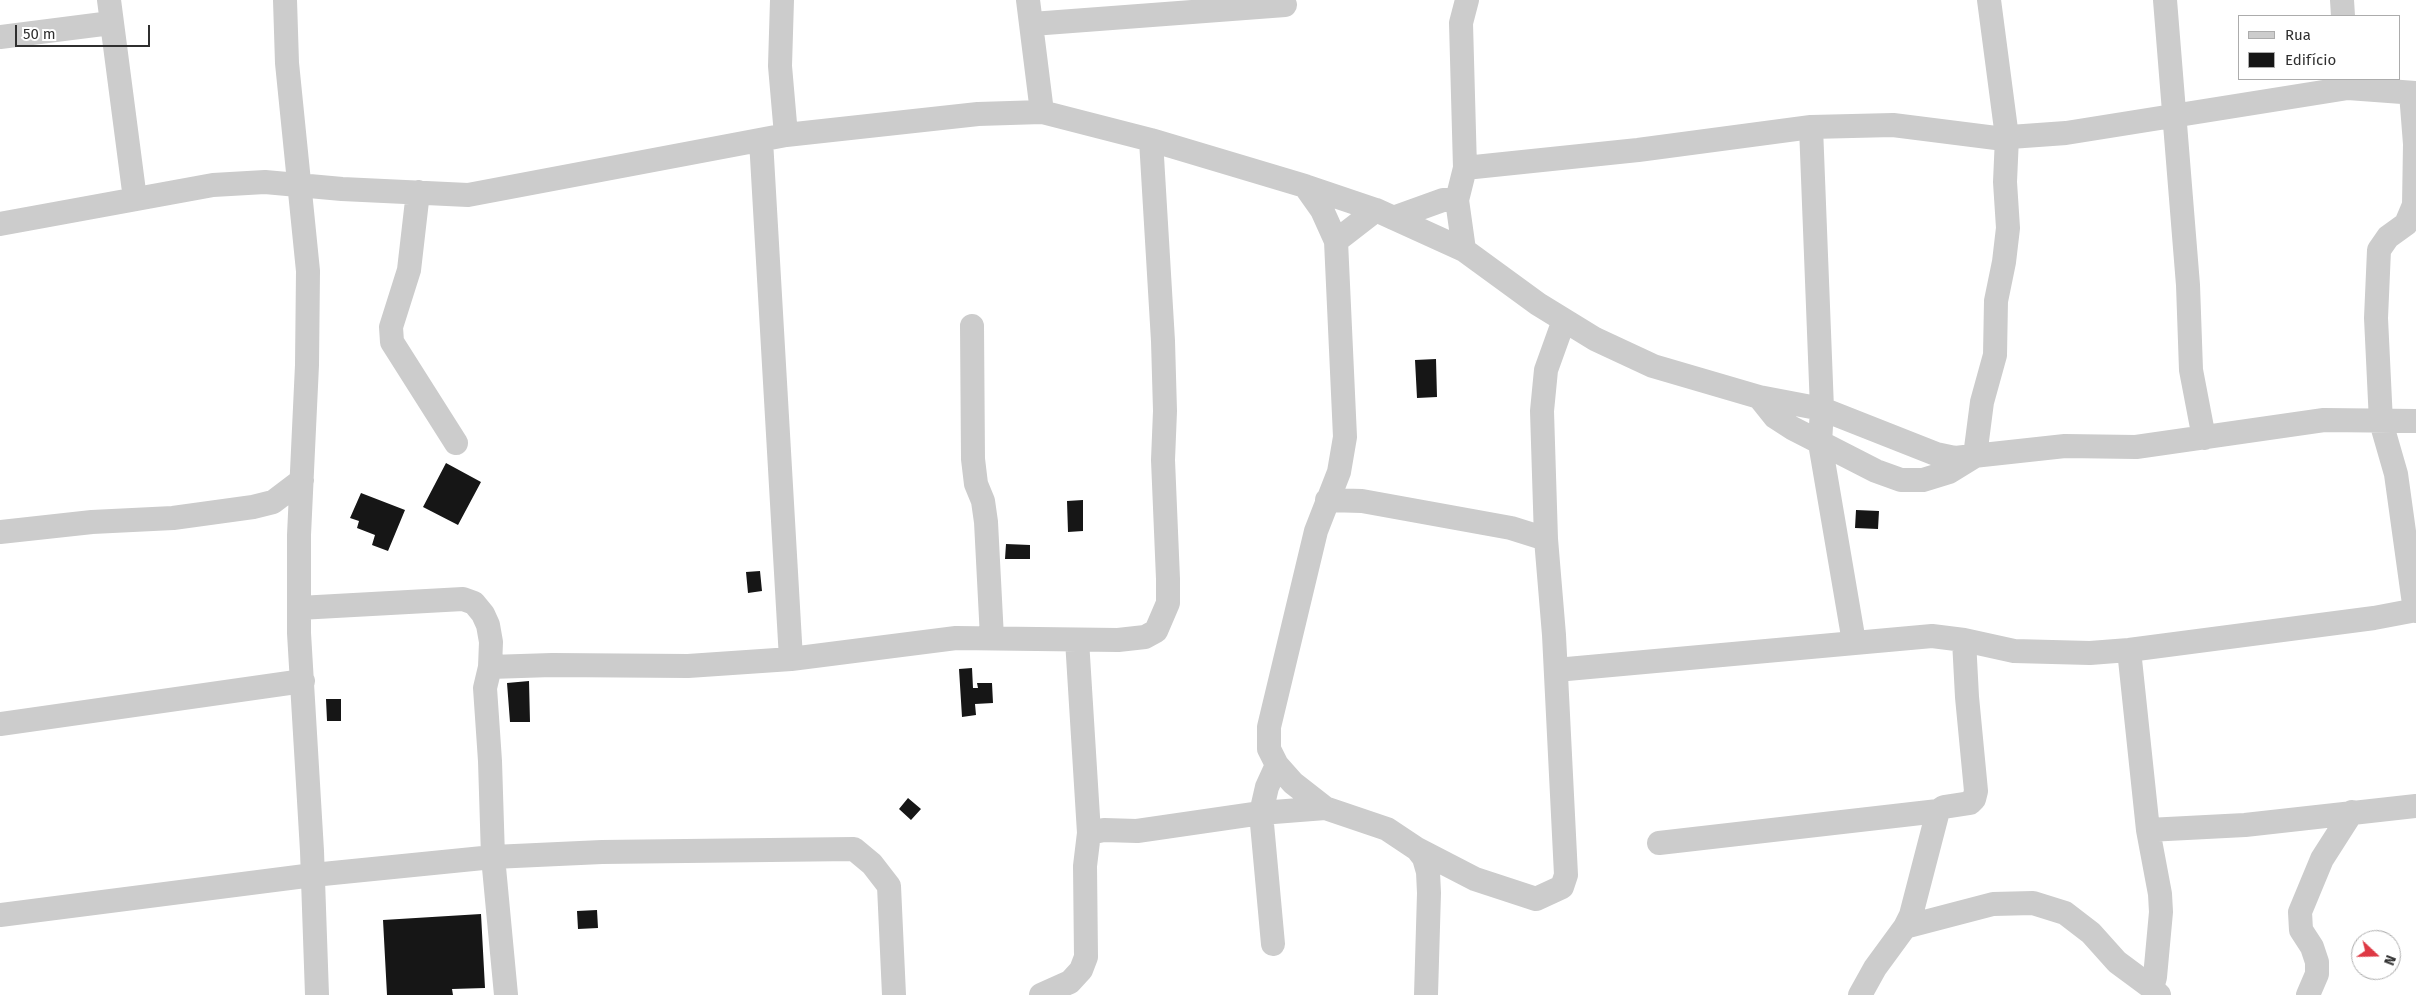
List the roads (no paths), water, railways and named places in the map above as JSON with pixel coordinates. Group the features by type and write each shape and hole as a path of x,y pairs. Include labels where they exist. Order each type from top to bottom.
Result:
{"street":[{"path":"285,0 287,63 308,271 307,365 300,518 299,608 313,875 317,995"},
{"path":"782,0 780,66 786,135"},
{"path":"1028,0 1042,112"},
{"path":"1464,250 1458,200 1465,168 1461,23 1468,0"},
{"path":"1975,456 1982,402 1995,355 1996,301 2004,262 2008,228 2005,182 2007,137 1989,0"},
{"path":"2165,0 2188,285 2191,370 2204,438"},
{"path":"2342,0 2343,15"},
{"path":"1032,24 1285,5"},
{"path":"0,37 110,11 136,199"},
{"path":"1465,168 1638,150 1811,127 1893,125 1996,138 2066,133 2348,83 2413,93 2415,205 2406,224 2388,237 2379,250 2376,318 2381,422 2396,474 2415,610 2374,618 2129,650 2090,653 2014,651 1964,640 1932,636 1556,670"},
{"path":"0,224 213,185 265,182 342,189 468,194 786,135 978,114 1042,112 1151,140 1305,186 1385,214 1464,250 1538,304 1564,320 1596,339 1653,366 1760,396 1822,409 1936,454 1955,458 2065,446 2136,447 2324,420 2416,421"},
{"path":"1811,127 1816,203 1822,409 1820,442 1854,642"},
{"path":"761,140 791,659"},
{"path":"490,667 552,665 688,666 791,659 956,638 1118,640 1145,637 1156,631 1168,603 1163,460 1165,411 1163,341 1151,140"},
{"path":"1305,186 1322,210 1336,241 1346,437 1342,458 1316,531 1269,727 1269,749 1277,765 1293,784 1325,808 1387,829 1417,848 1475,879 1536,899 1562,887 1566,875 1556,670 1546,538 1542,411 1546,370 1564,320"},
{"path":"418,192 410,270 391,327 392,342 456,443"},
{"path":"1336,241 1385,214 1443,200 1458,200"},
{"path":"972,326 975,421 973,460 976,484 983,501 986,522 992,638"},
{"path":"1760,396 1775,417 1876,471 1901,480 1922,480 1949,472 1975,456"},
{"path":"1342,458 1362,501"},
{"path":"0,532 92,522 204,515 253,508 273,502 302,480"},
{"path":"1327,500 1362,501 1511,528 1546,538"},
{"path":"273,502 300,518"},
{"path":"299,608 463,599 474,603 483,614 488,625 490,667 485,688 490,761 493,857 506,995"},
{"path":"1041,995 1070,982 1081,970 1086,957 1085,866 1089,833 1078,640"},
{"path":"1659,843 1938,811 1944,807 1970,803 1974,800 1976,791 1967,697 1964,640"},
{"path":"2129,650 2148,830 2160,894 2161,912 2156,992"},
{"path":"0,724 303,681"},
{"path":"1273,944 1261,813 1267,787 1277,765"},
{"path":"2148,830 2245,825 2416,806"},
{"path":"1089,833 1104,830 1137,831 1261,813 1325,808"},
{"path":"1860,995 1875,968 1905,927 1911,915 1938,811"},
{"path":"2308,995 2317,974 2317,962 2312,947 2301,930 2300,912 2322,859 2352,812"},
{"path":"1417,848 1424,858 1428,872 1426,995"},
{"path":"0,915 313,875 493,857 602,852 854,849 872,864 889,886 894,995"},
{"path":"1905,927 1993,904 2033,903 2065,913 2091,933 2117,962 2156,992"}]}
